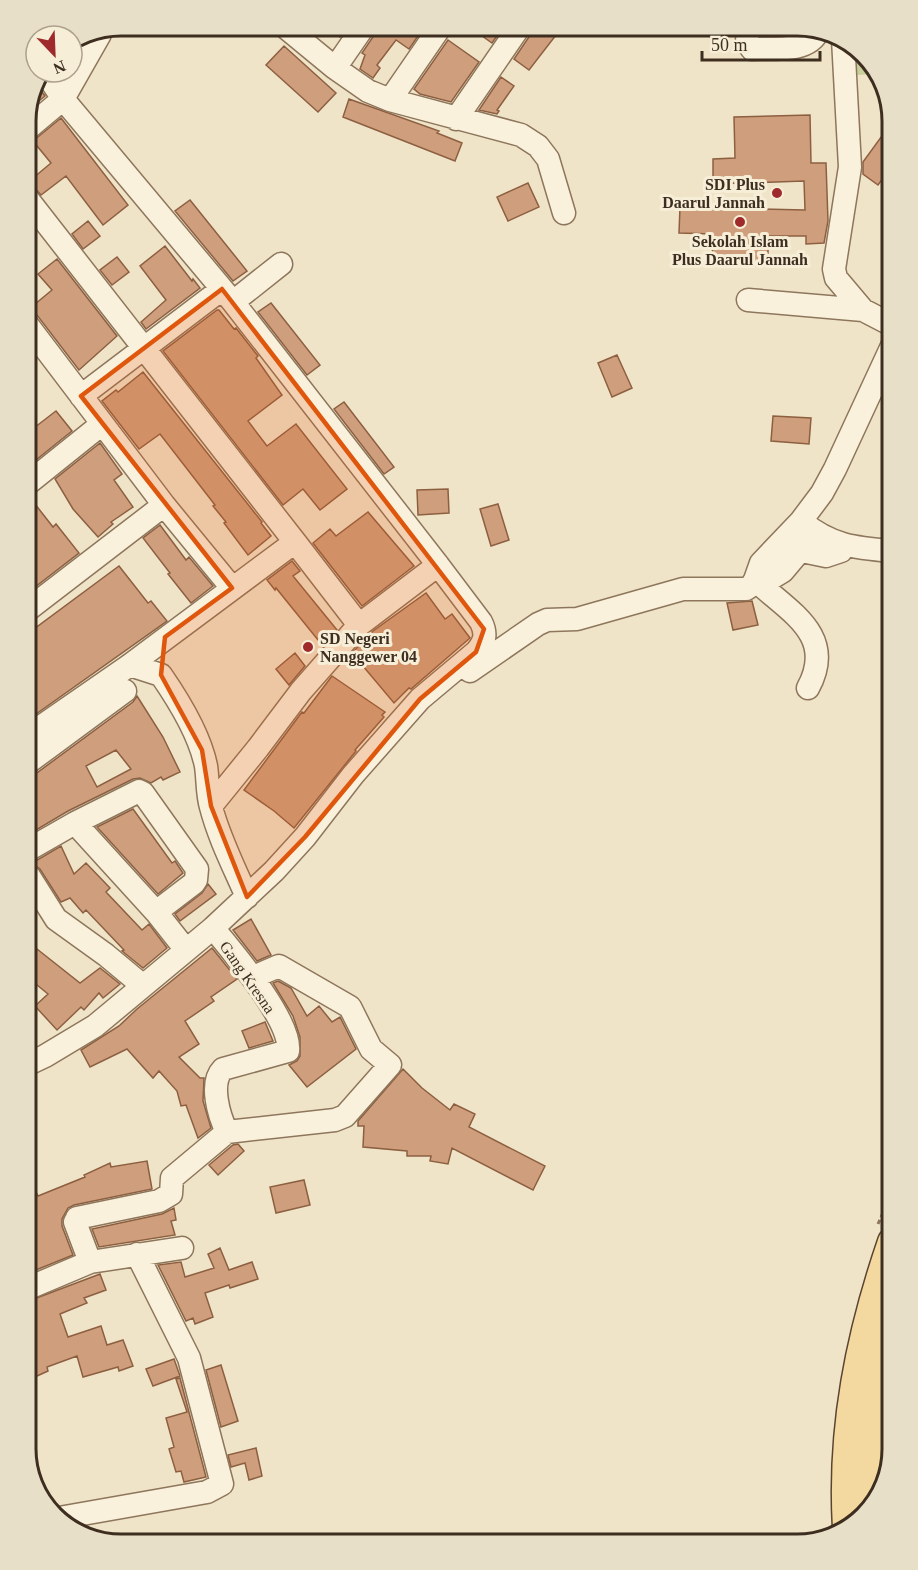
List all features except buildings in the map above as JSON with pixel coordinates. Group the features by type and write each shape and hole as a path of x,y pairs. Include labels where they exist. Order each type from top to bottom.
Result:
{"main road":[{"path":"846,1519 845,1500 870,1426 858,1361 882,1272"},
{"path":"867,1499 870,1426 882,1354"}],"street":[{"path":"296,36 368,91 390,100 456,119 515,133 530,140 544,152 553,168 564,213"},
{"path":"335,68 357,36"},
{"path":"390,100 434,36"},
{"path":"456,119 513,36"},
{"path":"747,36 747,42 752,49 801,46 813,38"},
{"path":"36,122 63,99 97,39"},
{"path":"844,50 850,167 834,269 836,278 863,310"},
{"path":"36,1060 95,1026 247,897 305,837 352,775 420,699 476,652 485,636 481,622 438,565 228,296 63,99 53,84"},
{"path":"36,210 359,625"},
{"path":"81,396 144,349 281,264"},
{"path":"748,300 863,310 882,320"},
{"path":"36,346 81,396 164,505 232,588"},
{"path":"445,676 457,676 473,669 547,620 577,619 683,589 754,585 783,571 802,551 808,527 822,493 882,367"},
{"path":"36,477 102,424"},
{"path":"36,603 164,505"},
{"path":"808,527 827,539 844,545 882,550"},
{"path":"754,585 761,563 808,527"},
{"path":"36,730 130,665 295,542"},
{"path":"802,551 826,556 841,551 844,545"},
{"path":"211,806 301,691 359,625 438,565"},
{"path":"754,585 804,625 813,636 819,656 814,678 808,688"},
{"path":"165,637 161,675 202,750 211,806 224,845 247,897"},
{"path":"130,665 161,675"},
{"path":"36,757 125,691"},
{"path":"36,845 139,791 197,869 194,883 156,912"},
{"path":"75,823 156,912 186,950"},
{"path":"36,887 56,919 106,955 142,986"},
{"name":"Gang Kresna","path":"213,928 253,977 279,1021 287,1040 288,1051 223,1069 219,1073 216,1079 219,1116 227,1132"},
{"path":"90,1262 75,1222 78,1221 76,1218 159,1202 171,1194 172,1178 227,1132 335,1120 345,1116 390,1065 371,1049 350,1006 280,967 253,977"},
{"path":"36,1285 90,1262 182,1248"},
{"path":"69,1516 207,1492 222,1484 189,1358 137,1254"}],"highlighted area":[{"path":"222,289 484,629 476,652 420,699 305,837 247,897 211,806 202,750 161,675 165,637 232,588 81,396"}],"green space":[{"path":"856,60 868,74 856,75"}],"place":[{"name":"SDI Plus Daarul Jannah","path":"777,193"},
{"name":"Sekolah Islam Plus Daarul Jannah","path":"740,222"},
{"name":"SD Negeri Nanggewer 04","path":"308,647"}]}
